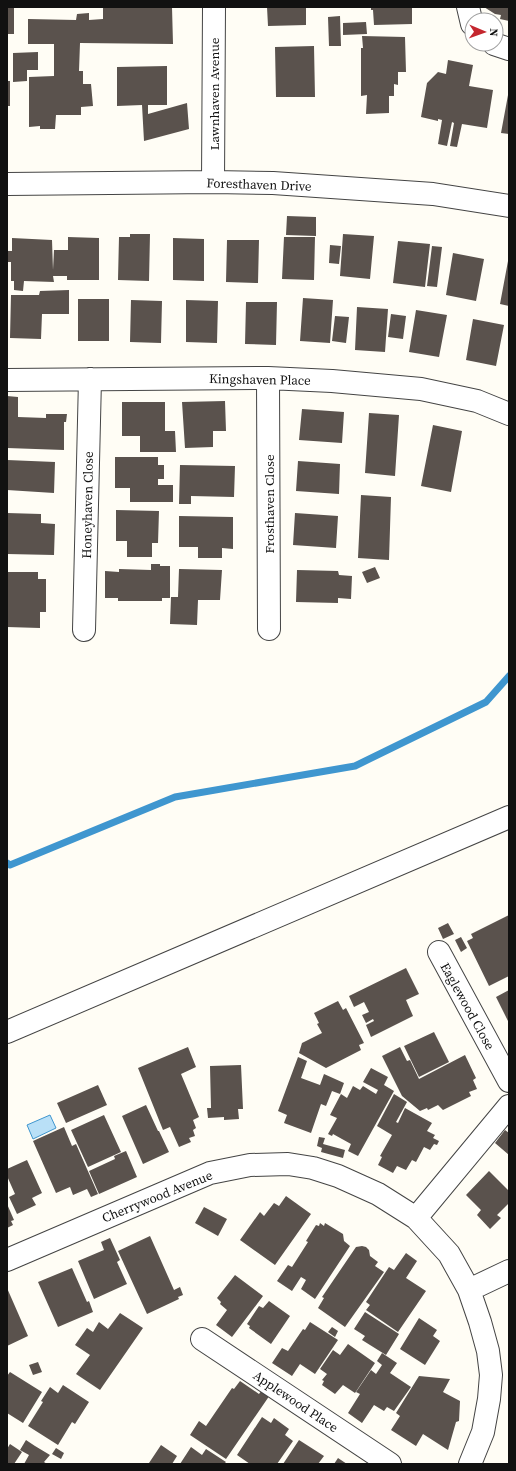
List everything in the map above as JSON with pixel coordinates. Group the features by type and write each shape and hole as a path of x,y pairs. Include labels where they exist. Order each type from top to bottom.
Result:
{"street":[{"name":"Lawnhaven Avenue","path":"213,182 214,7"},
{"name":"Foresthaven Drive","path":"7,184 213,182 273,183 433,194 509,206"},
{"name":"Kingshaven Place","path":"7,380 268,378 332,381 421,389 477,401 509,414"},
{"name":"Frosthaven Close","path":"268,378 269,629"},
{"name":"Honeyhaven Close","path":"84,630 90,379"},
{"path":"7,1032 509,817"},
{"name":"Eaglewood Close","path":"439,952 509,1081"},
{"path":"416,1218 509,1106"},
{"name":"Cherrywood Avenue","path":"7,1260 210,1173 250,1165 288,1164 313,1168 338,1176 378,1194 416,1218 449,1254 469,1290 488,1351 500,1375 490,1399 483,1432 470,1464"},
{"path":"469,1290 509,1271"},
{"name":"Applewood Place","path":"202,1338 390,1464"}],"water":[{"path":"50,1115 56,1128 33,1139 27,1125"}],"building":[{"path":"7,7 14,7 14,34 7,34"},
{"path":"103,7 172,7 173,44 80,43 79,71 83,71 83,84 91,84 93,106 81,107 81,115 56,115 55,129 40,129 40,126 29,127 29,77 54,76 54,44 28,44 28,19 76,20 77,14 89,13 89,20 103,19"},
{"path":"267,7 306,7 306,25 268,26"},
{"path":"371,7 412,7 412,24 374,25 373,10 371,10"},
{"path":"484,7 509,7 509,21 504,20 504,12 492,12"},
{"path":"340,16 341,46 329,46 328,17"},
{"path":"366,22 367,34 343,35 343,23"},
{"path":"362,36 405,37 406,72 398,72 398,85 394,84 394,96 389,96 389,113 366,114 367,95 361,96"},
{"path":"314,46 315,97 276,97 275,47"},
{"path":"38,52 38,70 27,70 27,81 13,82 13,53"},
{"path":"448,60 473,65 469,86 493,90 487,128 462,124 457,147 450,146 454,123 452,122 447,146 438,144 442,120 438,119 438,121 421,117 427,83 438,72 446,74"},
{"path":"167,66 167,105 148,105 148,114 187,103 189,129 144,141 142,105 117,106 117,67"},
{"path":"7,81 10,81 10,106 7,106"},
{"path":"509,95 509,134 501,133"},
{"path":"287,216 316,217 316,236 286,235"},
{"path":"130,234 150,234 149,281 118,280 119,237 130,237"},
{"path":"343,234 374,236 370,279 340,276"},
{"path":"68,237 99,238 99,280 67,280 67,276 53,276 54,282 24,281 23,291 14,290 14,281 11,281 11,262 7,262 7,251 12,251 12,238 52,240 53,270 54,250 68,250"},
{"path":"284,237 315,237 314,280 282,279"},
{"path":"173,238 204,239 204,281 173,280"},
{"path":"227,240 259,240 258,283 226,282"},
{"path":"398,241 430,244 425,287 393,283"},
{"path":"330,245 341,246 339,264 329,263"},
{"path":"432,246 442,247 437,287 427,286"},
{"path":"453,253 484,259 476,301 446,295"},
{"path":"509,261 509,306 500,304"},
{"path":"69,290 69,314 42,314 41,339 10,338 11,295 39,295 40,291"},
{"path":"303,298 333,300 330,343 300,341"},
{"path":"78,299 109,299 109,341 78,341"},
{"path":"131,300 162,301 161,343 130,342"},
{"path":"186,300 218,301 217,343 186,342"},
{"path":"246,302 277,302 276,345 245,344"},
{"path":"357,307 388,309 385,352 355,350"},
{"path":"416,310 447,315 439,357 409,352"},
{"path":"391,314 406,316 403,339 388,337"},
{"path":"335,316 349,317 346,343 332,341"},
{"path":"473,319 504,325 496,366 466,360"},
{"path":"7,396 18,397 18,417 46,418 46,414 67,414 66,422 64,422 64,450 7,448"},
{"path":"225,401 226,431 213,431 213,447 185,448 182,402"},
{"path":"122,402 165,402 165,431 175,431 176,452 140,452 140,436 122,436"},
{"path":"302,409 344,412 342,443 299,440"},
{"path":"369,413 399,415 395,476 365,473"},
{"path":"433,425 462,431 451,492 421,486"},
{"path":"115,457 158,457 158,465 164,465 164,479 158,479 158,485 173,485 173,502 130,502 130,488 115,488"},
{"path":"7,460 55,462 54,493 7,490"},
{"path":"298,461 340,464 339,494 296,491"},
{"path":"180,465 235,466 234,497 191,496 191,504 179,504"},
{"path":"361,495 391,497 389,560 358,558"},
{"path":"116,510 159,511 158,543 152,543 152,557 127,557 127,541 116,541"},
{"path":"7,513 41,514 41,523 55,524 54,555 7,554"},
{"path":"295,513 338,516 336,548 293,545"},
{"path":"179,516 233,517 233,549 222,548 222,558 198,558 198,547 179,547"},
{"path":"151,564 170,566 170,598 162,598 162,601 118,601 118,598 105,598 105,571 119,572 119,569 151,570"},
{"path":"375,567 380,578 367,583 362,572"},
{"path":"179,569 222,570 220,600 198,600 197,625 170,624 171,597 178,597"},
{"path":"297,570 338,571 339,575 352,576 351,599 338,598 338,603 296,602"},
{"path":"7,572 38,572 38,579 46,579 46,612 40,612 40,628 7,627"},
{"path":"509,915 509,976 489,986 467,941 473,938 471,934"},
{"path":"448,923 454,934 443,939 438,928"},
{"path":"461,937 467,948 461,952 455,940"},
{"path":"406,968 419,994 406,1000 413,1016 371,1037 366,1025 374,1021 373,1019 366,1023 362,1015 369,1012 364,1002 354,1007 349,996"},
{"path":"509,990 509,1023 496,997"},
{"path":"338,1001 343,1010 346,1008 364,1043 359,1045 361,1050 326,1068 299,1053 302,1043 322,1033 317,1024 319,1023 314,1013"},
{"path":"434,1032 449,1062 419,1077 404,1046"},
{"path":"188,1047 196,1067 181,1074 199,1117 193,1120 196,1128 193,1130 195,1136 189,1138 191,1142 179,1147 170,1127 163,1130 138,1068"},
{"path":"400,1047 407,1061 410,1060 419,1079 465,1055 476,1078 473,1080 477,1089 469,1092 471,1096 443,1110 438,1105 428,1110 427,1108 420,1111 402,1096 382,1056"},
{"path":"298,1057 307,1061 301,1078 320,1085 324,1074 344,1083 340,1094 332,1091 326,1106 321,1104 311,1133 284,1123 287,1115 278,1111"},
{"path":"241,1065 243,1109 238,1109 239,1119 224,1120 224,1117 208,1118 207,1108 211,1108 210,1066"},
{"path":"371,1068 388,1077 384,1085 394,1091 358,1156 348,1151 351,1144 333,1134 332,1136 328,1134 337,1118 330,1115 341,1094 347,1098 353,1086 360,1090 363,1086 376,1094 378,1090 363,1082"},
{"path":"98,1085 107,1105 66,1123 57,1103"},
{"path":"394,1094 407,1102 396,1122 398,1123 405,1108 432,1123 427,1131 435,1135 433,1138 439,1141 437,1145 434,1144 430,1150 424,1147 416,1162 412,1160 406,1170 397,1166 393,1173 378,1165 382,1157 380,1156 392,1135 377,1126"},
{"path":"146,1105 169,1152 143,1164 122,1116"},
{"path":"104,1115 121,1152 88,1167 71,1130"},
{"path":"64,1127 72,1146 76,1144 98,1194 91,1197 87,1189 73,1195 70,1187 56,1193 33,1141"},
{"path":"505,1130 509,1133 509,1155 495,1143"},
{"path":"319,1137 325,1138 323,1144 345,1150 343,1158 321,1152 322,1148 317,1146"},
{"path":"126,1151 137,1177 99,1194 89,1171 115,1159 114,1156"},
{"path":"27,1160 42,1193 32,1198 36,1205 17,1214 9,1197 15,1194 7,1176 7,1169"},
{"path":"489,1171 509,1191 509,1203 497,1215 501,1218 490,1229 477,1215 481,1210 466,1195"},
{"path":"286,1196 311,1214 275,1265 240,1240 260,1212 264,1216 274,1203 279,1206"},
{"path":"7,1204 14,1220 11,1221 13,1225 7,1228"},
{"path":"204,1207 227,1219 218,1236 195,1223"},
{"path":"320,1223 324,1226 325,1223 343,1234 344,1241 350,1246 315,1299 301,1289 306,1280 301,1277 292,1291 277,1281 288,1265 292,1267 308,1242 306,1241 316,1225 319,1226"},
{"path":"150,1236 174,1290 180,1287 183,1295 178,1297 179,1299 147,1314 118,1251"},
{"path":"110,1238 120,1260 117,1262 127,1284 94,1299 78,1261 104,1250 101,1242"},
{"path":"362,1246 369,1250 370,1256 378,1262 375,1266 384,1272 345,1327 318,1308 324,1298 322,1297 356,1247"},
{"path":"406,1253 417,1261 406,1278 426,1291 398,1332 366,1310 370,1305 366,1302 389,1267 394,1270"},
{"path":"72,1268 93,1312 58,1327 38,1282"},
{"path":"235,1275 263,1296 232,1337 216,1325 227,1310 220,1304 221,1302 217,1298"},
{"path":"7,1288 28,1336 7,1346"},
{"path":"269,1301 290,1316 271,1344 249,1328 250,1326 247,1324 259,1306 263,1308"},
{"path":"365,1312 399,1334 386,1355 362,1340 365,1336 354,1329"},
{"path":"120,1313 143,1328 100,1390 76,1374 90,1355 75,1345 87,1328 93,1332 99,1322 108,1329"},
{"path":"419,1318 437,1330 433,1336 440,1341 425,1365 400,1349"},
{"path":"310,1322 338,1340 315,1374 300,1364 292,1376 272,1363 282,1348 288,1351 303,1329 305,1330"},
{"path":"332,1327 338,1331 335,1337 328,1332"},
{"path":"348,1344 375,1363 355,1393 343,1385 335,1394 322,1385 324,1381 322,1380 327,1374 320,1369 333,1350 340,1355"},
{"path":"382,1353 397,1363 390,1373 411,1387 394,1411 387,1407 384,1411 374,1405 362,1423 348,1413 360,1394 356,1392 371,1370 376,1374 382,1365 377,1361"},
{"path":"38,1362 42,1372 33,1375 29,1365"},
{"path":"10,1372 42,1392 23,1423 7,1413 7,1376"},
{"path":"419,1376 450,1379 443,1392 460,1401 459,1421 456,1422 448,1450 423,1434 416,1446 391,1430 400,1416 396,1413"},
{"path":"240,1381 259,1394 264,1387 272,1392 226,1459 190,1435 199,1421 206,1426 232,1388 234,1389"},
{"path":"63,1385 89,1402 75,1424 72,1422 58,1445 28,1426 43,1402 41,1401 50,1387 58,1393"},
{"path":"262,1417 271,1423 274,1418 289,1429 285,1435 293,1441 277,1464 250,1464 237,1455"},
{"path":"26,1440 50,1455 44,1462 47,1464 24,1464 29,1455 20,1450"},
{"path":"299,1440 324,1456 318,1464 283,1464"},
{"path":"10,1444 22,1452 14,1464 7,1464 7,1449"},
{"path":"161,1445 177,1456 172,1464 150,1464 149,1463"},
{"path":"191,1447 202,1455 206,1449 226,1462 224,1464 180,1464"},
{"path":"56,1448 64,1453 61,1459 52,1454"},
{"path":"338,1458 347,1464 334,1464"}],"waterway":[{"path":"7,863 10,865 175,797 355,766 486,702 509,676"}]}
